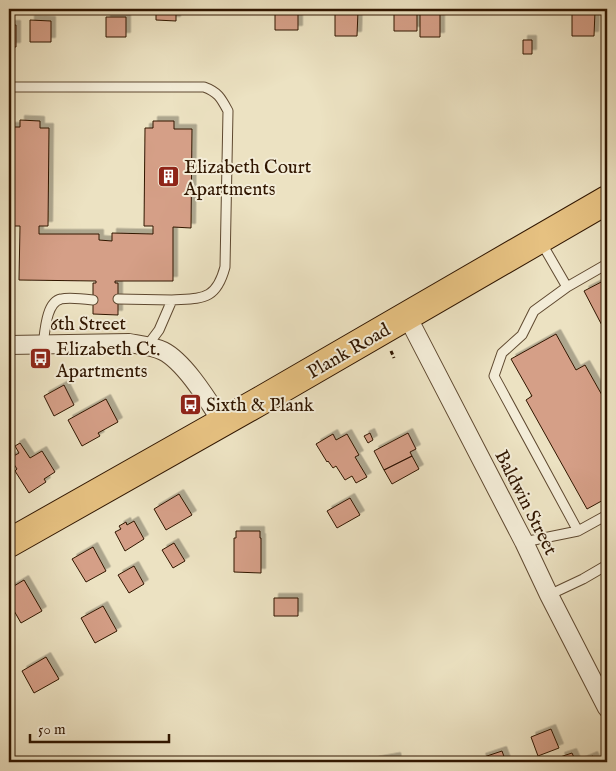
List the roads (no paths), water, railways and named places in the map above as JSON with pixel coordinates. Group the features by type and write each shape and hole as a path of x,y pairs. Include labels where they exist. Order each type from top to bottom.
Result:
{"main road":[{"name":"Plank Road","path":"9,543 607,200"}],"street":[{"name":"Baldwin Street","path":"407,316 524,542 607,708"},
{"name":"6th Street","path":"9,345 129,343 164,352 189,374 222,422"}],"lane":[{"path":"9,87 204,87 214,91 222,99 228,111 225,267 222,279 216,289 208,296 200,298 172,300 118,299"},
{"path":"540,239 567,287"},
{"path":"578,531 494,376 502,353 522,335 534,311 567,287 607,264"},
{"path":"43,344 48,315 52,306 60,299 93,300"},
{"path":"146,346 159,330 172,300"},
{"path":"524,542 578,531 607,515"},
{"path":"549,595 607,565"}],"place":[{"name":"Elizabeth Court Apartments","path":"168,177"},
{"name":"Elizabeth Ct. Apartments","path":"40,359"},
{"name":"Sixth & Plank","path":"190,404"}]}
